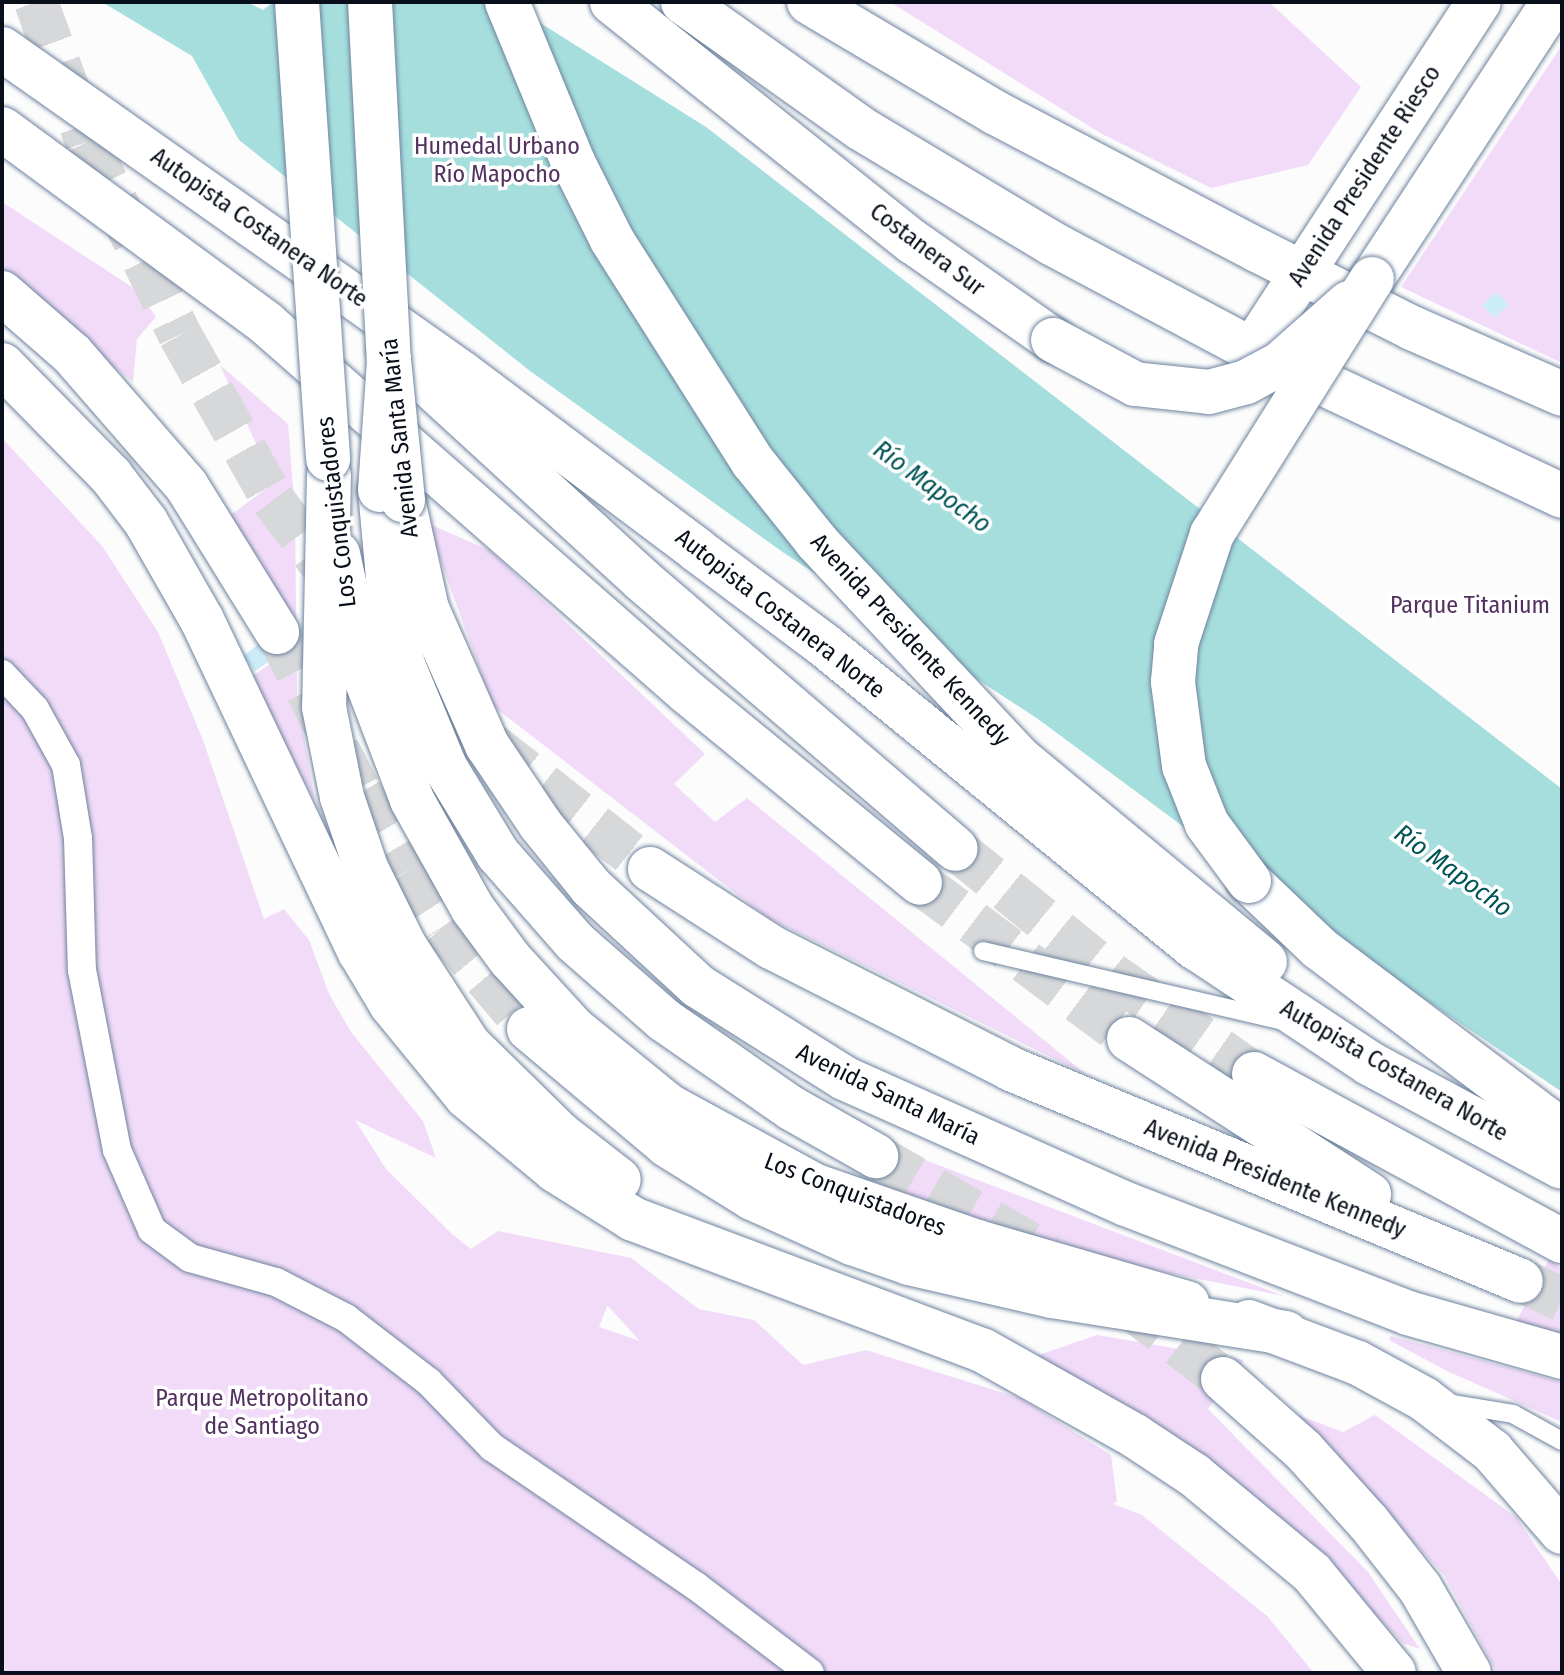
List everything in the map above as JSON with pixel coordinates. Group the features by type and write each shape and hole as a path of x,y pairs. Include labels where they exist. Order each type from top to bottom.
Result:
{"main road":[{"name":"Los Conquistadores","path":"297,2 336,542 360,661 412,800 473,909 510,959 573,1028 669,1106 816,1186 978,1242 1286,1333 1358,1363 1424,1399 1492,1451 1562,1532"},
{"name":"Avenida Santa María","path":"370,2 389,360 392,495 427,609 487,745 540,824 591,887 698,986 844,1078 1167,1221 1408,1313 1562,1357"},
{"name":"Avenida Presidente Kennedy","path":"507,2 573,162 663,325 753,462 886,617 1020,759 1107,836 1275,969 1493,1128"},
{"name":"Costanera Sur","path":"612,2 913,242 1053,340 1135,384 1209,392 1239,385 1280,364 1384,262"},
{"path":"683,2 761,62 933,173 1252,350 1562,496"},
{"path":"809,2 996,113 1301,272 1412,328 1562,394"},
{"name":"Avenida Presidente Riesco","path":"1252,350 1479,2"},
{"path":"1553,2 1212,534 1176,644 1173,682 1184,766 1207,824 1249,881 1319,948 1562,1131"},
{"name":"Autopista Costanera Norte","path":"2,49 285,246 824,645 1141,905 1310,1026 1562,1167"},
{"path":"2,129 267,324 720,721 920,883"},
{"path":"285,246 464,421 956,849"},
{"path":"2,293 72,354 186,485 277,632"},
{"path":"2,365 111,476 146,522 202,620 360,952 391,1004 466,1096 555,1170 633,1219 822,1288 1004,1361 1194,1475 1319,1580 1394,1673"},
{"path":"329,467 322,676 333,760 366,868 432,991 489,1068 616,1178 743,1253 822,1288"},
{"path":"392,495 391,610 403,665 445,767 498,854 575,942 664,1020 745,1079 876,1156"},
{"name":"Avenida Presidente Kennedy","path":"650,869 771,947 1011,1069 1523,1282 1344,1180 1129,1039"},
{"path":"529,1029 667,1145 752,1198 818,1229 909,1263 1021,1289 1286,1333"},
{"path":"1254,1074 1562,1241"},
{"path":"1223,1379 1303,1450 1369,1523 1420,1588 1469,1673"}],"street":[{"path":"2,674 35,709 66,765 78,838 82,970 117,1150 152,1230 190,1258 276,1282 346,1318 429,1382 492,1447 696,1586 810,1673"}],"lane":[{"path":"983,951 1310,1026"},
{"path":"1424,1399 1513,1414 1562,1441"}],"green space":[{"path":"890,2 1269,2 1361,87 1308,165 1211,188 1102,134"},
{"path":"1562,45 1562,363 1401,287"},
{"path":"2,202 138,291 156,317 137,339 133,382 2,283"},
{"path":"220,365 288,424 295,512 297,696 315,801 250,678 282,655 225,519 274,483"},
{"name":"Parque Metropolitano de Santiago","path":"2,438 102,546 158,632 203,740 264,919 284,909 309,940 329,994 351,1032 423,1121 436,1158 355,1120 386,1169 453,1235 471,1249 498,1231 631,1258 699,1309 754,1320 803,1365 866,1350 1020,1398 1111,1455 1117,1501 1113,1504 1142,1515 1267,1616 1314,1673 2,1673","holes":["608,1306 640,1341 599,1327"]},
{"path":"427,523 491,551 705,754 674,784 715,822 747,798 1087,1075 768,918 493,706"},
{"path":"888,1146 1284,1296 1084,1256 867,1187"},
{"path":"1549,1259 1562,1269 1562,1334 1516,1322"},
{"path":"1097,1335 1244,1360 1208,1409 1368,1572 1420,1649 1403,1643 1295,1534 1036,1356"},
{"path":"1391,1336 1562,1382 1562,1422 1447,1371 1389,1340"},
{"path":"1295,1414 1343,1432 1375,1415 1516,1517 1562,1585 1562,1673 1497,1673 1444,1575"}],"water":[{"name":"Humedal Urbano Río Mapocho","path":"102,2 247,2 263,10 273,2 507,2 706,127 1562,789 1562,1092 1327,933 1038,719 784,553 530,371 239,140 192,56"}],"building":[{"path":"1497,292 1509,305 1494,318 1482,305"},
{"path":"268,637 280,654 255,671 243,656"}],"tunnel":[{"path":"36,2 87,142 180,335 273,500 343,593"},
{"path":"277,632 360,793 407,871 443,927 529,1029"},
{"path":"397,654 491,744 650,869"},
{"path":"956,849 1111,974 1254,1074"},
{"path":"920,883 1129,1039"},
{"path":"876,1156 1049,1255"},
{"path":"1525,1282 1562,1300"},
{"path":"1127,1305 1223,1379"}],"water label":[{"name":"Río Mapocho","path":"932,487"},
{"name":"Río Mapocho","path":"1453,871"}],"park label":[{"name":"Parque Titanium","path":"1470,606"}]}
